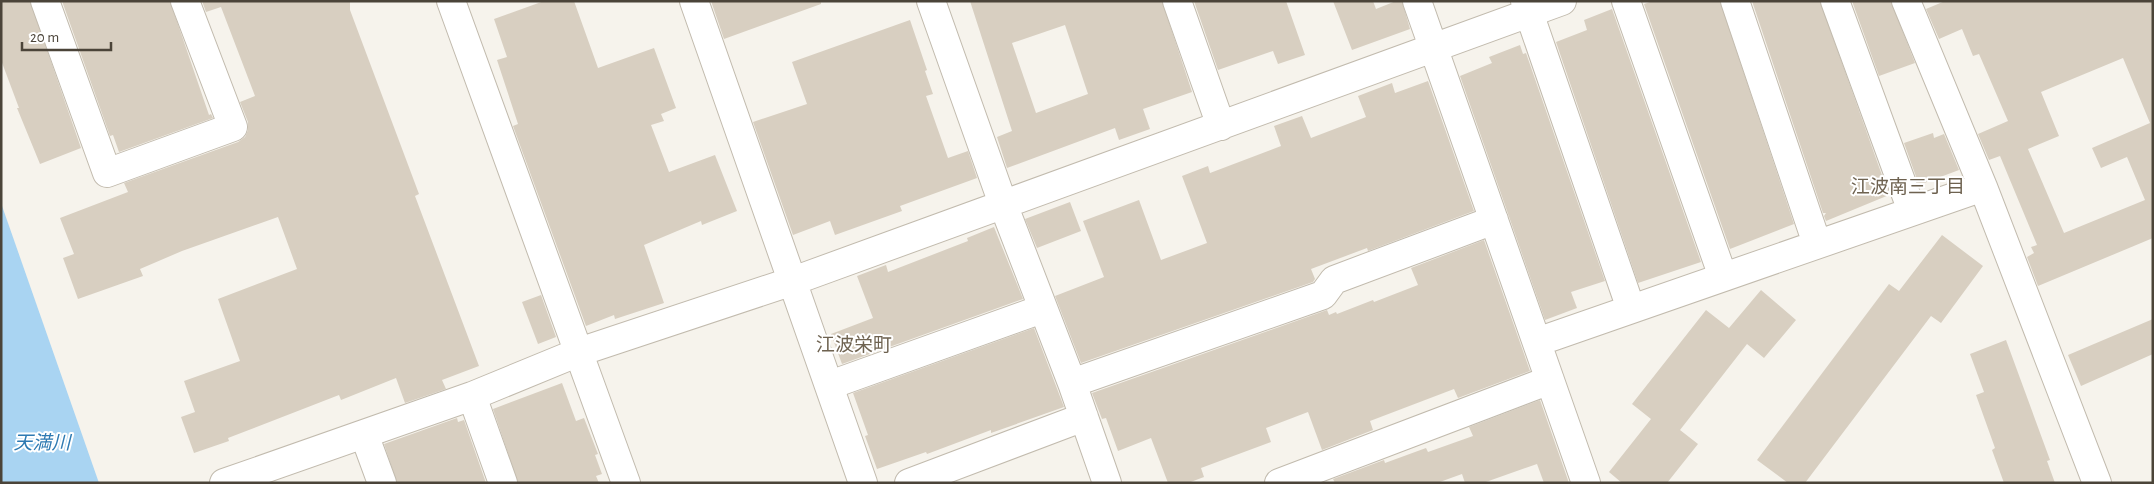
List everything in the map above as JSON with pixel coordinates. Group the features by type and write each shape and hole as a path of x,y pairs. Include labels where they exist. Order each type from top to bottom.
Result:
{"street":[{"path":"45,1 107,173 233,127 185,1"},
{"path":"451,1 626,483"},
{"path":"694,1 863,483"},
{"path":"931,1 1003,204 1072,383 1107,483"},
{"path":"1177,1 1221,126"},
{"path":"1418,1 1586,483"},
{"path":"224,483 472,396 579,352 793,281 1221,126 1434,48 1527,7 1562,1"},
{"path":"1626,1 1723,277"},
{"path":"1736,1 1817,244"},
{"path":"1835,1 1912,211"},
{"path":"1906,1 1983,187 2097,483"},
{"path":"1527,7 1631,309"},
{"path":"1537,342 1983,187"},
{"path":"1072,383 1323,294 1334,280 1494,220"},
{"path":"830,385 1042,309"},
{"path":"1279,483 1550,380"},
{"path":"472,396 503,483"},
{"path":"909,483 1084,417"},
{"path":"364,434 382,483"}],"water":[{"name":"天満川","path":"1,203 99,483 1,483"}],"building":[{"path":"1,1 30,1 81,148 40,164 17,108 19,108 1,60"},
{"path":"62,1 170,1 209,115 211,114 213,118 119,152 113,135 110,136"},
{"path":"202,1 350,1 350,10 419,194 415,196 479,366 442,380 446,389 405,403 396,378 341,400 339,395 228,438 229,441 194,453 181,417 195,412 184,381 240,361 218,299 297,269 278,217 182,251 140,269 143,276 78,299 63,258 74,254 60,218 128,192 124,183 238,142 245,137 248,130 248,122 240,102 255,96 221,7 206,12"},
{"path":"544,1 574,1 598,68 654,48 676,108 661,114 664,121 651,125 669,172 715,155 737,211 702,225 701,221 644,245 664,303 615,319 614,315 586,326 513,126 518,124 497,60 507,57 494,19"},
{"path":"711,1 821,1 821,4 724,39"},
{"path":"970,1 1162,1 1192,92 1143,109 1150,129 1119,140 1115,128 1007,168 997,137 1012,131","holes":["1065,25 1088,94 1036,113 1012,43"]},
{"path":"1194,1 1286,1 1305,55 1278,64 1273,51 1218,70"},
{"path":"1333,1 1373,1 1376,9 1396,1 1402,1 1410,29 1352,50"},
{"path":"1653,1 1720,1 1794,224 1730,249 1644,4"},
{"path":"1752,1 1820,1 1889,195 1826,221 1824,216 1826,213 1823,213"},
{"path":"1852,1 1891,1 1915,63 1879,76"},
{"path":"1945,1 2153,1 2153,238 2038,286 2027,257 2034,253 2031,247 2037,245 2000,156 1989,160 1978,134 2008,121 1979,54 1973,56 1962,29 1939,39 1926,9","holes":["2123,58 2150,123 2092,148 2101,168 2127,157 2145,200 2064,233 2028,149 2059,136 2041,92"]},
{"path":"1612,9 1701,262 1638,283 1556,42 1587,30 1584,20"},
{"path":"910,20 933,94 926,96 948,158 968,151 977,178 900,206 902,211 835,235 830,221 793,235 753,122 807,104 792,62"},
{"path":"1520,45 1523,54 1526,53 1605,281 1571,292 1577,308 1545,320 1460,76 1492,63 1489,57"},
{"path":"1428,81 1474,211 1368,251 1367,248 1311,269 1315,279 1313,282 1081,363 1055,296 1104,277 1083,221 1139,200 1161,260 1207,243 1182,176 1208,166 1210,173 1281,146 1274,126 1302,116 1311,138 1366,117 1358,96 1392,83 1395,93"},
{"path":"1933,133 1934,138 1944,134 1959,170 1919,185 1904,143"},
{"path":"1070,202 1081,231 1037,248 1025,219"},
{"path":"994,227 1023,299 842,364 831,334 873,318 857,276 886,265 888,272 968,241 967,238"},
{"path":"1942,235 1983,266 1941,323 1931,316 1805,483 1788,483 1757,460 1889,284 1899,291"},
{"path":"1484,240 1530,371 1458,398 1454,389 1370,421 1373,430 1322,450 1308,412 1266,428 1271,442 1201,468 1204,477 1188,483 1168,483 1151,438 1118,451 1106,418 1102,419 1092,393 1327,310 1329,315 1336,312 1337,314 1418,285 1411,268"},
{"path":"1761,290 1796,320 1764,358 1747,344 1680,430 1698,444 1667,483 1622,483 1609,472 1651,419 1632,404 1706,310 1729,328"},
{"path":"541,295 556,337 538,344 522,302"},
{"path":"2153,319 2153,354 2081,386 2068,355"},
{"path":"1034,328 1064,407 991,433 991,430 927,454 926,452 877,469 865,436 868,435 853,393"},
{"path":"2006,340 2050,460 2047,461 2055,483 2004,483 1992,450 1995,448 1976,395 1984,392 1970,354"},
{"path":"562,383 576,421 584,418 598,454 595,455 602,474 596,476 599,483 518,483 493,409"},
{"path":"1540,400 1569,483 1544,483 1537,464 1483,483 1465,483 1462,474 1437,483 1335,483 1333,479 1384,460 1385,463 1426,448 1428,452 1473,436 1469,427"},
{"path":"457,418 458,422 464,420 486,483 397,483 384,444"}],"district":[{"name":"江波南三丁目","path":"1908,186"},
{"name":"江波栄町","path":"854,344"}]}
